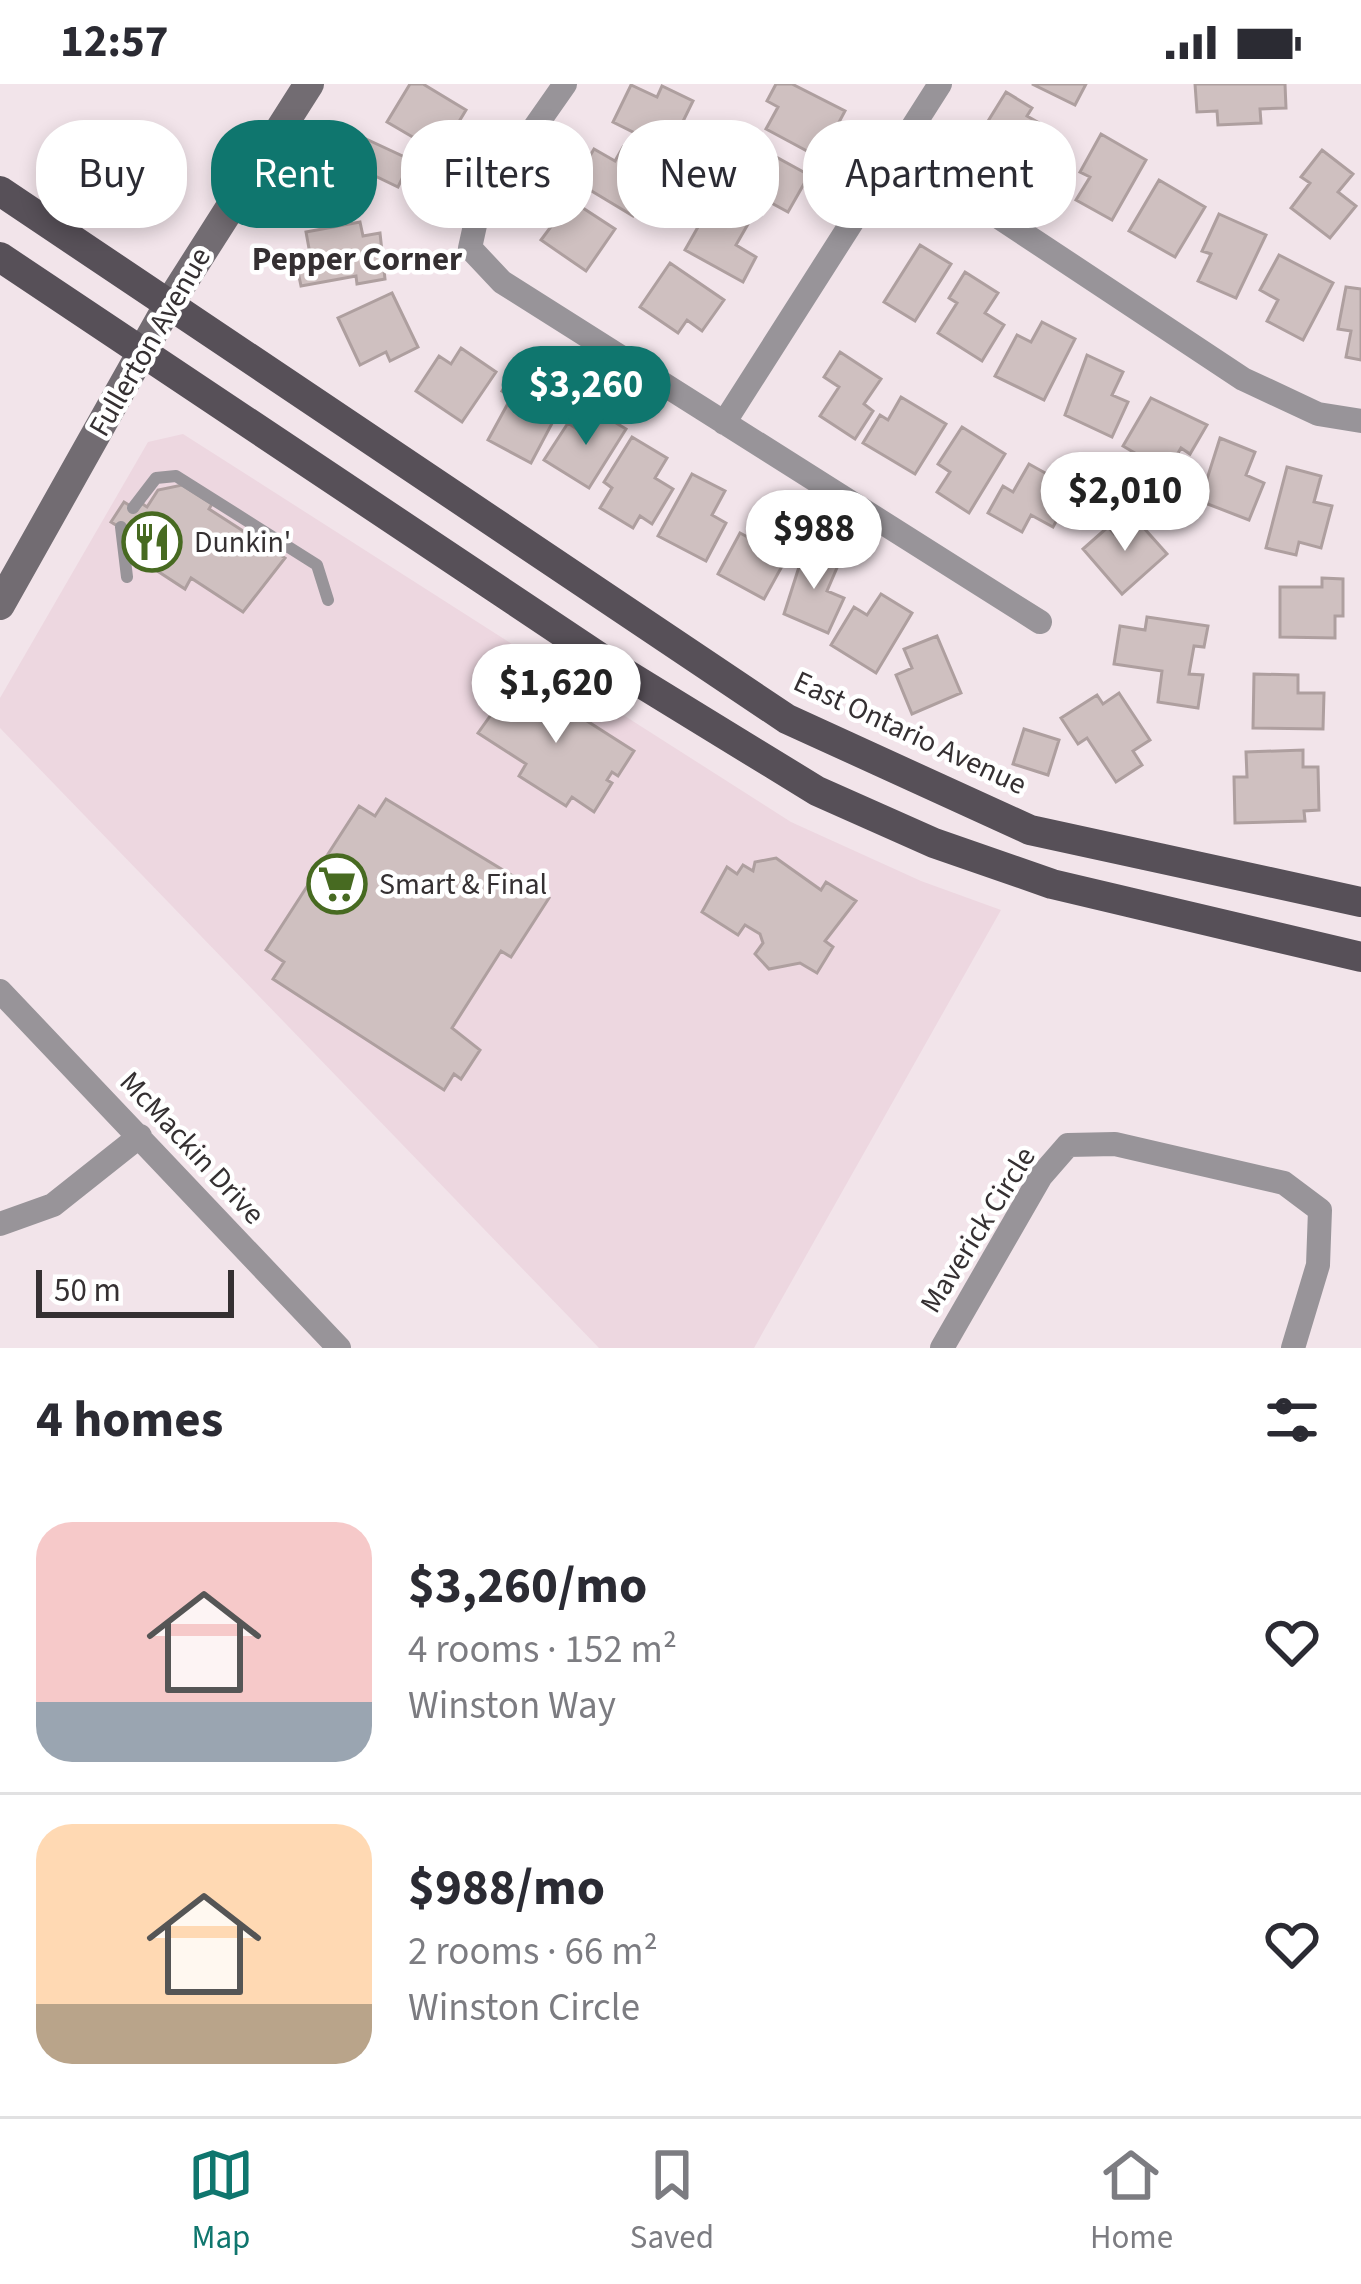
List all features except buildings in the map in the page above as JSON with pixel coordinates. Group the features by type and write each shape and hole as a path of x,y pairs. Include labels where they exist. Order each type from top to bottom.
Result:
{"main road":[{"name":"Fullerton Avenue","path":"0,605 169,304 309,84"},
{"name":"East Ontario Avenue","path":"0,191 788,719 1030,830 1361,902"},
{"path":"0,257 605,661 818,791 934,843 1032,877 1361,957"},
{"path":"741,744 763,729 992,826 1030,830"}],"street":[{"path":"566,84 479,207 470,248 502,282 1040,622"},
{"path":"917,120 940,84"},
{"path":"724,423 849,228"},
{"path":"1015,228 1243,379 1318,414 1361,422"},
{"name":"McMackin Drive","path":"0,991 339,1348"},
{"path":"0,1224 53,1205 140,1136"},
{"name":"Maverick Circle","path":"942,1348 1041,1176 1068,1145 1115,1144 1284,1184 1320,1210 1318,1265 1293,1348"}],"lane":[{"path":"134,508 156,478 176,476 317,565 328,600"},
{"path":"121,527 127,577"}],"shaded area":[{"path":"183,434 791,822 921,881 1001,910 754,1348 599,1348 0,728 0,698 148,442"}],"place":[{"name":"Dunkin'","path":"152,542"},
{"name":"Smart & Final","path":"337,884"}],"district":[{"name":"Pepper Corner","path":"357,259"}]}
